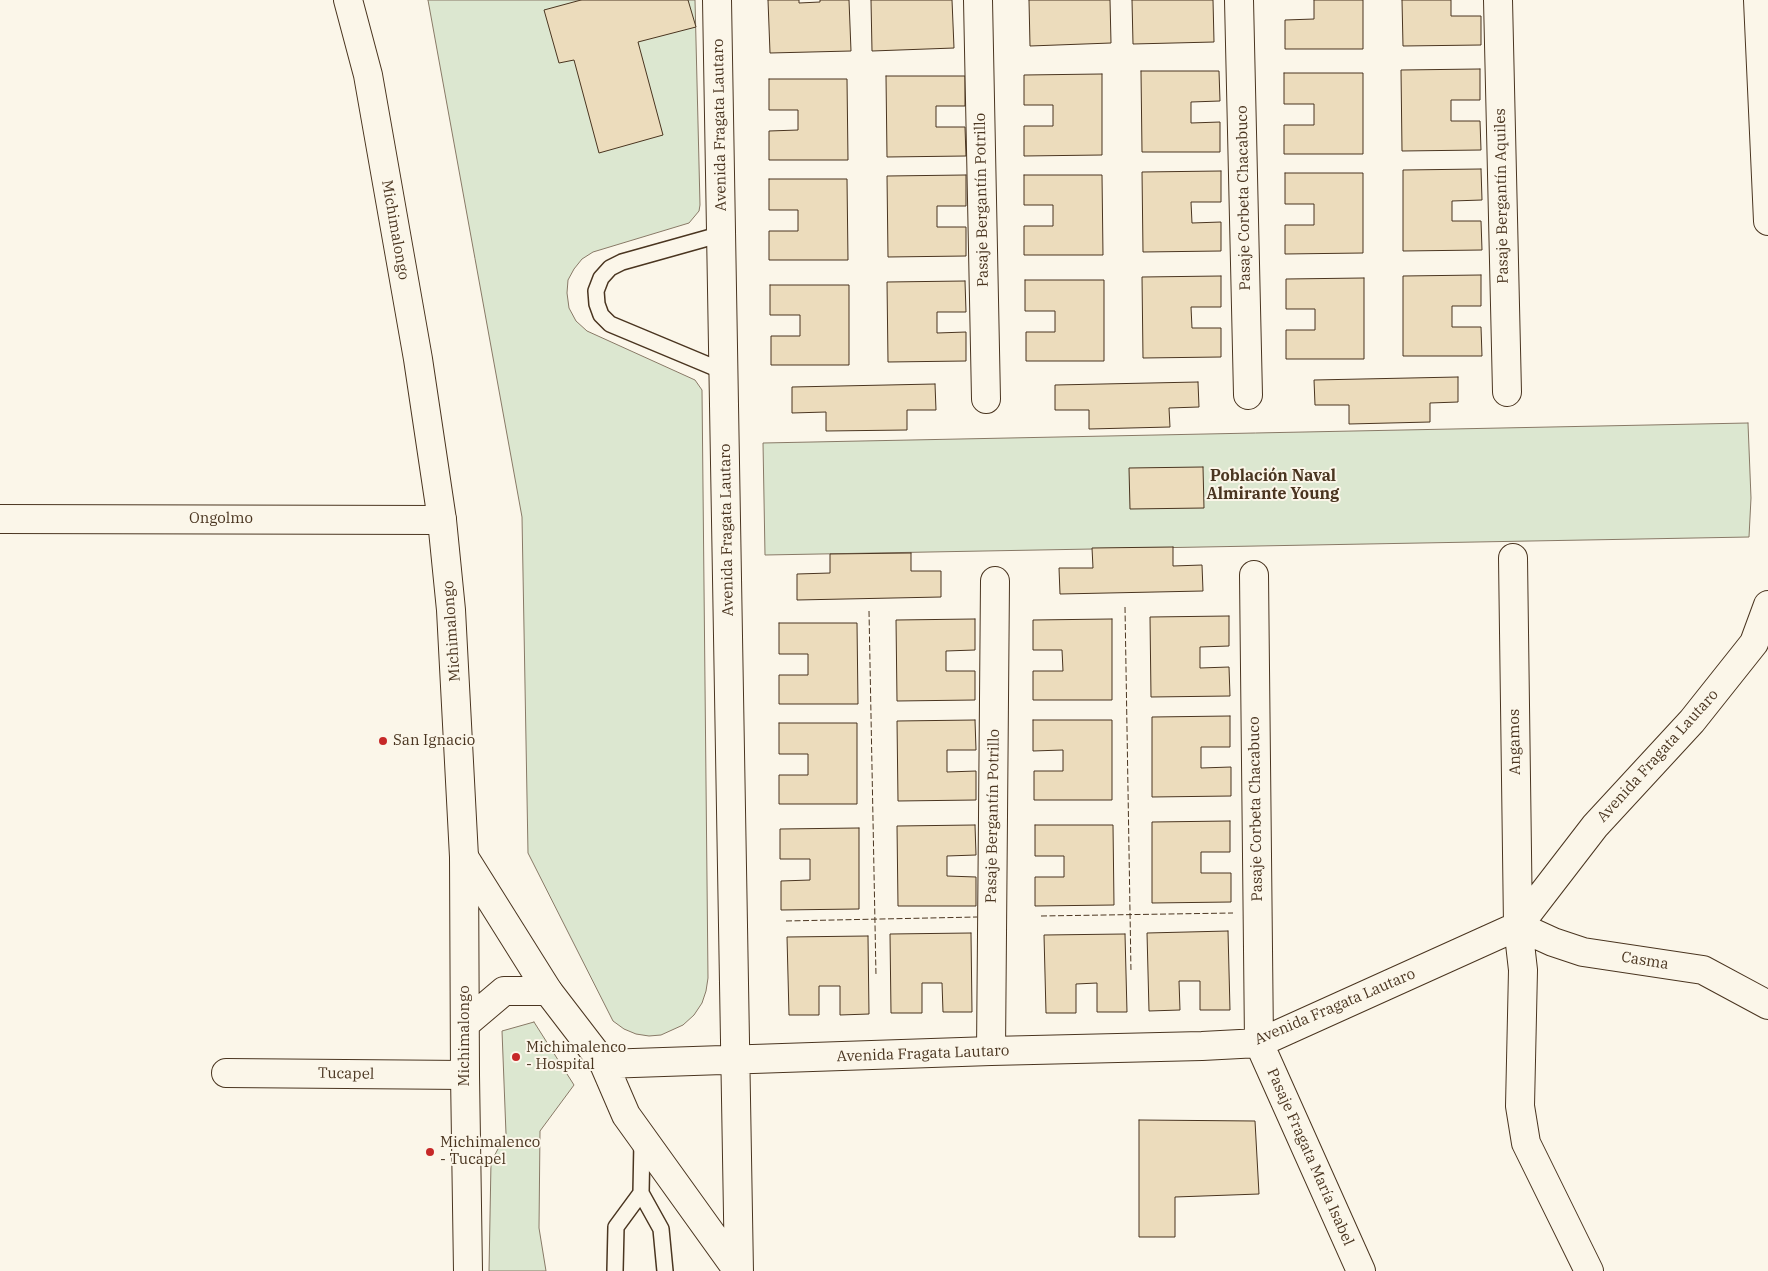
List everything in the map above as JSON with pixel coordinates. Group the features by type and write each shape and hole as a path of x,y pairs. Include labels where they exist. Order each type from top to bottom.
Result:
{"street":[{"name":"Michimalongo","path":"348,0 368,75 418,359 442,520 451,610 464,857 468,1271"},
{"name":"Avenida Fragata Lautaro","path":"717,0 725,372 739,1271"},
{"name":"Pasaje Bergantín Potrillo","path":"978,0 986,399"},
{"name":"Pasaje Corbeta Chacabuco","path":"1239,0 1248,395"},
{"name":"Pasaje Bergantín Aquiles","path":"1498,0 1507,392"},
{"path":"1758,0 1768,221"},
{"name":"Ongolmo","path":"0,519 442,520"},
{"name":"Angamos","path":"1513,558 1518,926"},
{"name":"Pasaje Corbeta Chacabuco","path":"1254,575 1259,1043"},
{"name":"Pasaje Bergantín Potrillo","path":"991,1051 996,581"},
{"name":"Avenida Fragata Lautaro","path":"604,1064 1259,1043 1518,926 1595,826 1692,721 1754,643 1768,605"},
{"path":"464,857 548,991 604,1064 626,1115 739,1271"},
{"path":"1518,926 1523,970 1520,1106 1526,1144 1588,1271"},
{"name":"Casma","path":"1518,926 1553,942 1583,952 1703,970 1768,1005"},
{"path":"465,1024 504,991 548,991"},
{"name":"Pasaje Fragata María Isabel","path":"1259,1043 1361,1271"},
{"name":"Tucapel","path":"226,1073 465,1075"}],"lane":[{"path":"722,234 622,262 610,268 601,278 596,291 597,304 601,315 610,324 725,372"},
{"path":"642,1136 641,1193 662,1229 665,1271"},
{"path":"615,1271 616,1227 641,1193"}],"green space":[{"path":"428,0 695,0 699,211 689,223 593,252 582,259 574,269 568,280 567,293 569,308 576,321 587,331 695,380 702,390 708,978 702,1003 694,1015 683,1025 661,1035 636,1034 624,1029 613,1021 528,853 522,517"},
{"path":"1748,423 1751,498 1749,537 765,555 763,443"},
{"path":"534,1022 574,1085 540,1131 539,1228 546,1271 489,1271 491,1162 506,1134 502,1031"}],"building":[{"path":"581,0 688,0 696,27 638,42 663,135 599,153 574,60 559,63 544,10"},
{"path":"768,0 799,0 799,3 820,2 820,0 849,0 851,51 770,53"},
{"path":"871,0 952,0 954,48 872,51"},
{"path":"1029,0 1110,0 1111,43 1030,46"},
{"path":"1132,0 1213,0 1214,42 1133,44"},
{"path":"1314,0 1363,0 1363,49 1285,49 1285,20 1314,19"},
{"path":"1402,0 1451,0 1451,16 1481,16 1481,45 1403,46"},
{"path":"1480,69 1480,100 1451,100 1451,121 1480,121 1481,150 1402,151 1401,70"},
{"path":"1141,71 1219,71 1220,101 1191,102 1191,123 1220,122 1220,152 1142,152"},
{"path":"1284,73 1363,73 1363,154 1284,154 1284,125 1314,125 1314,104 1284,104"},
{"path":"1102,74 1102,155 1024,156 1024,126 1053,126 1053,105 1024,105 1024,75"},
{"path":"886,76 965,76 965,106 936,106 936,127 965,127 966,156 887,157"},
{"path":"769,79 847,79 848,160 769,160 769,131 798,130 798,110 769,110"},
{"path":"1481,169 1482,200 1452,201 1452,221 1481,221 1482,250 1403,251 1403,170"},
{"path":"1221,171 1221,202 1191,202 1192,223 1221,222 1221,251 1143,252 1142,172"},
{"path":"1285,173 1363,173 1363,253 1285,254 1285,225 1314,225 1314,204 1285,204"},
{"path":"966,175 966,206 937,206 937,227 966,227 966,256 888,257 887,176"},
{"path":"1024,175 1102,175 1103,255 1024,255 1024,226 1053,226 1053,205 1024,205"},
{"path":"769,179 847,179 848,260 769,260 769,231 798,231 798,210 769,210"},
{"path":"1481,275 1481,306 1452,306 1452,327 1481,327 1482,356 1403,356 1403,276"},
{"path":"1221,276 1221,307 1191,307 1192,328 1221,328 1221,357 1143,358 1142,277"},
{"path":"1364,278 1364,359 1286,359 1286,330 1315,330 1315,309 1286,309 1286,279"},
{"path":"1025,280 1104,280 1104,361 1026,361 1026,332 1055,332 1055,311 1025,311"},
{"path":"965,281 966,312 937,312 937,333 966,332 966,361 888,362 887,282"},
{"path":"770,285 849,285 849,365 771,365 771,336 800,336 800,315 770,315"},
{"path":"1458,377 1458,402 1430,403 1430,422 1349,424 1349,405 1315,405 1314,380"},
{"path":"1198,382 1199,407 1169,408 1170,427 1089,429 1089,410 1055,410 1055,385"},
{"path":"935,384 936,410 907,410 907,430 826,431 826,412 792,413 792,387"},
{"path":"1203,467 1204,508 1130,509 1129,468"},
{"path":"1173,547 1173,566 1202,565 1203,591 1060,594 1059,568 1093,568 1092,548"},
{"path":"911,553 911,571 941,571 941,597 797,600 797,574 830,573 830,554"},
{"path":"1229,616 1229,646 1200,647 1200,668 1229,667 1230,696 1151,697 1150,617"},
{"path":"975,619 975,650 946,651 946,671 975,671 975,700 897,701 896,620"},
{"path":"1112,619 1112,700 1033,700 1033,671 1063,671 1062,650 1033,650 1033,620"},
{"path":"779,623 857,623 858,704 779,704 779,675 808,675 808,654 779,654"},
{"path":"1230,716 1230,747 1201,747 1201,768 1231,767 1231,796 1152,797 1152,717"},
{"path":"975,720 976,750 947,750 947,772 976,771 976,800 898,801 897,721"},
{"path":"1033,720 1112,720 1112,800 1034,800 1034,771 1063,771 1063,750 1033,751"},
{"path":"779,723 857,723 857,804 779,804 779,775 808,775 808,754 779,754"},
{"path":"1230,821 1230,852 1201,852 1201,873 1231,873 1231,902 1152,903 1152,822"},
{"path":"975,825 976,855 947,856 947,876 976,877 976,906 898,906 897,826"},
{"path":"1035,825 1113,825 1114,905 1035,906 1035,877 1064,877 1064,856 1035,856"},
{"path":"859,828 859,909 781,910 781,881 810,880 810,859 780,859 780,829"},
{"path":"1228,931 1230,1010 1200,1010 1200,981 1179,981 1180,1010 1149,1011 1147,933"},
{"path":"971,933 972,1012 943,1012 942,983 922,983 922,1013 891,1013 890,934"},
{"path":"1125,934 1127,1012 1097,1012 1097,983 1076,984 1076,1013 1046,1013 1044,935"},
{"path":"868,936 869,1014 840,1015 840,986 819,986 819,1015 789,1015 787,937"},
{"path":"1139,1120 1255,1121 1259,1194 1175,1197 1175,1237 1139,1237"}],"fence":[{"path":"1125,607 1131,972"},
{"path":"869,611 876,976"},
{"path":"1041,916 1233,913"},
{"path":"786,921 977,917"}],"place":[{"name":"San Ignacio","path":"383,741"},
{"name":"Michimalenco - Hospital","path":"516,1057"},
{"name":"Michimalenco - Tucapel","path":"430,1152"}],"district":[{"name":"Población Naval Almirante Young","path":"1273,485"}]}
